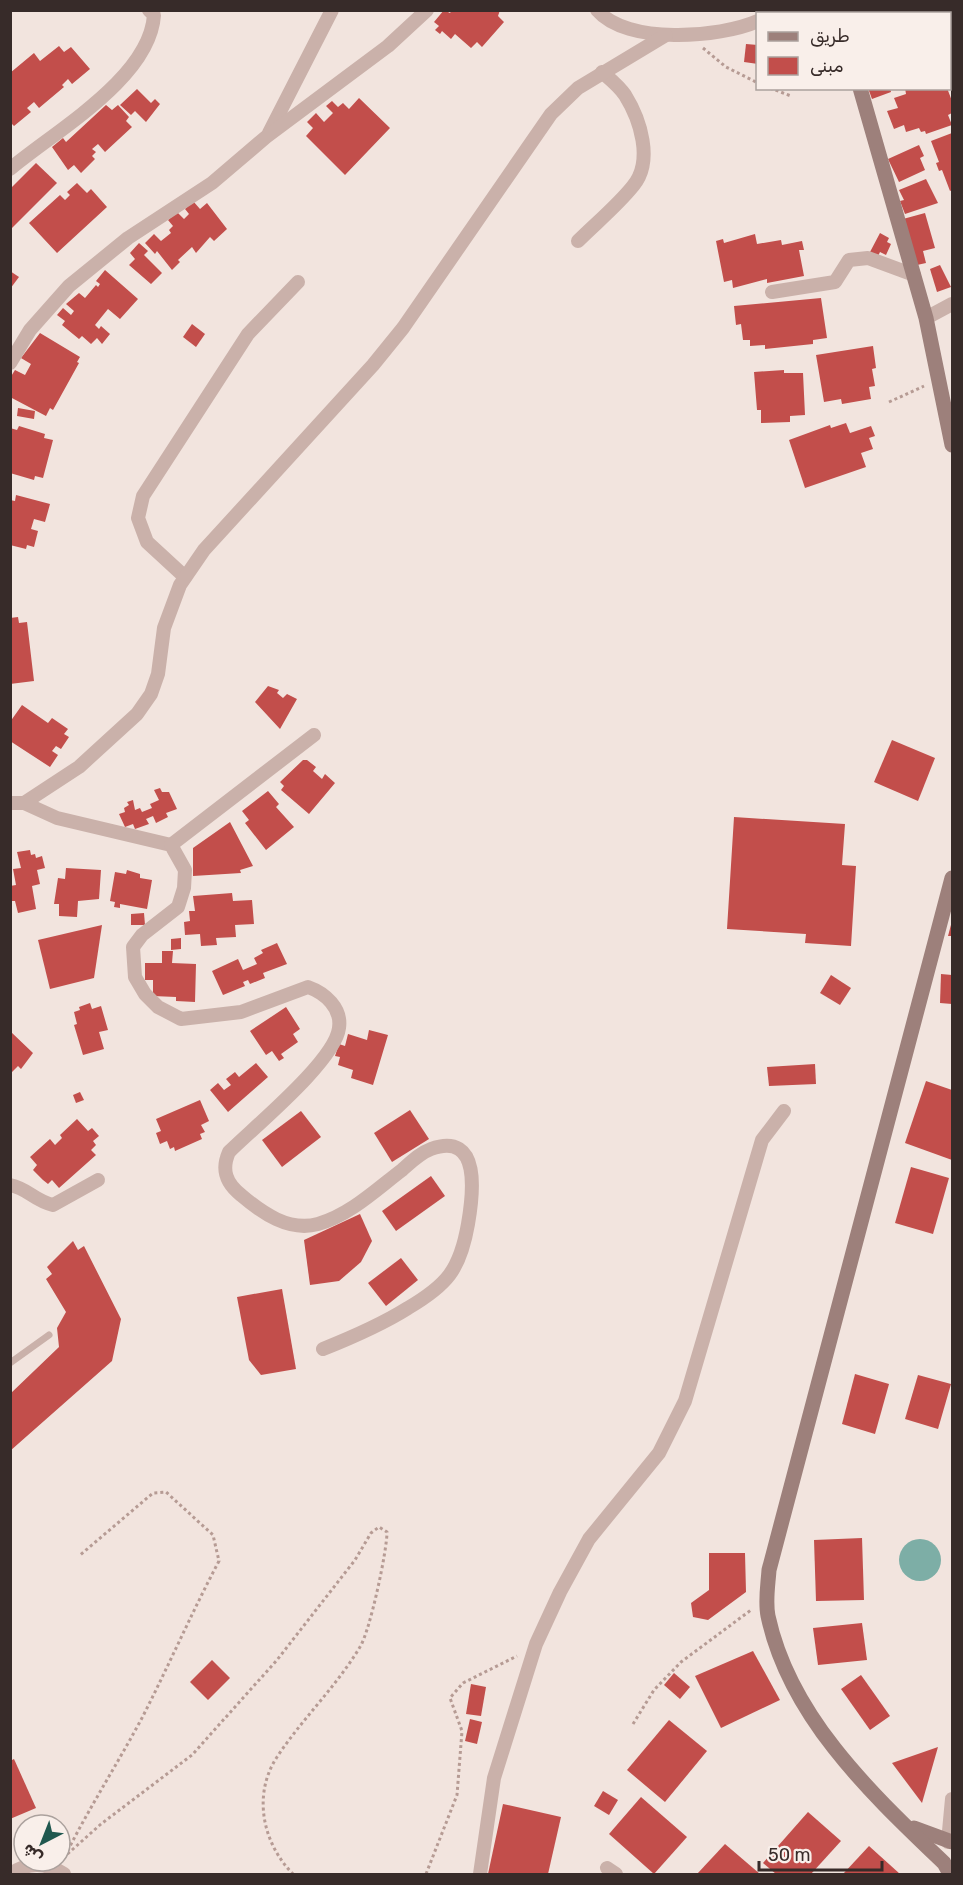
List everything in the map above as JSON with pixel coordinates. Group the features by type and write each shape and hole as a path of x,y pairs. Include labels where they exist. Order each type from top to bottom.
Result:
{"street":[{"path":"10,169 74,120 119,80 141,54 153,31 154,15 149,10"},
{"path":"267,138 332,10"},
{"path":"10,363 30,330 69,286 128,238 212,183 388,46 427,10"},
{"path":"597,10 612,24 666,35 732,30 756,22"},
{"path":"14,803 79,767 137,714 151,694 158,674 164,628 185,578 225,524 373,365 404,328 551,114 566,98 602,72 666,35"},
{"path":"578,241 635,185 643,157 643,144 635,115 624,93 602,72"},
{"path":"861,90 926,318 952,445"},
{"path":"772,292 835,282 849,260 868,258 914,275"},
{"path":"185,578 147,542 138,518 143,496 248,334 298,282"},
{"path":"926,318 952,304"},
{"path":"171,846 314,735"},
{"path":"14,803 57,818 171,846 185,870 184,888 178,907 142,935 134,947 135,977 145,994 158,1007 181,1019 241,1012 308,987 327,997 337,1014 340,1027 335,1041 315,1067 229,1152 224,1163 225,1174 232,1188 270,1216 287,1224 318,1224 343,1214 431,1149 447,1146 458,1147 467,1157 472,1174 472,1197 468,1226 454,1272 437,1291 371,1330 323,1349"},
{"path":"949,1867 865,1784 808,1712 779,1652 766,1603 769,1570 851,1269 952,878"},
{"path":"480,1875 494,1778 536,1644 560,1592 589,1539 644,1474 670,1433 685,1401 762,1140 784,1111"},
{"path":"10,1185 23,1188 36,1200 53,1204 98,1180"},
{"path":"949,1867 952,1799"},
{"path":"903,1823 950,1842"},
{"path":"11,1875 27,1866 40,1864 64,1875"}],"lane":[{"path":"10,1363 49,1335"}],"path":[{"path":"693,34 705,51 726,67 756,82"},
{"path":"775,90 790,96"},
{"path":"889,402 939,380"},
{"path":"79,1556 153,1493 166,1492 213,1535 219,1561 188,1619 142,1716 64,1857 101,1824 192,1755 277,1660 355,1560 371,1533 379,1527 387,1532 387,1548 361,1645 276,1759 263,1793 264,1829 284,1866 293,1875"},
{"path":"633,1724 654,1690 681,1662 756,1606 766,1603"},
{"path":"426,1875 457,1795 462,1731 450,1698 463,1683 491,1671 536,1644"}],"water":[{"path":"920,1539 928,1540 935,1545 940,1552 940,1568 935,1575 928,1580 920,1581 912,1580 905,1575 900,1568 899,1560 900,1552 905,1545 912,1540"}],"building":[{"path":"444,10 450,13 452,10 500,10 498,16 504,22 482,47 477,42 471,48 455,34 451,39 442,31 440,34 435,30 439,26 434,22"},
{"path":"839,10 869,10 870,12 840,12"},
{"path":"746,44 756,45 756,64 744,62"},
{"path":"59,46 64,52 71,47 90,69 72,84 68,79 62,85 64,87 39,108 34,102 27,108 31,112 14,126 10,122 10,73 34,53 40,61"},
{"path":"137,89 151,103 155,99 160,104 146,122 135,111 131,115 120,105"},
{"path":"869,90 890,90 891,92 872,99"},
{"path":"905,90 948,90 952,101 952,113 948,115 952,125 926,134 919,128 906,132 904,125 894,129 887,111 898,108 894,98 906,94"},
{"path":"359,98 390,128 345,175 306,136 313,128 307,122 316,113 324,122 333,113 326,106 332,101 338,107 343,103 349,109"},
{"path":"106,105 112,110 118,105 129,117 126,121 132,127 105,152 98,144 92,149 96,152 92,156 95,159 81,173 74,165 68,170 52,147 63,138 66,142"},
{"path":"952,133 952,190 950,191 942,170 939,171 936,163 939,162 931,141"},
{"path":"919,145 924,156 920,158 925,170 899,182 888,159"},
{"path":"36,163 57,183 10,230 10,189"},
{"path":"926,179 938,203 905,214 900,201 904,200 899,190"},
{"path":"77,183 87,193 91,189 107,207 57,253 29,223 60,195 65,200 70,195 67,192"},
{"path":"193,201 200,209 207,203 227,229 214,241 210,237 196,253 192,247 178,260 180,262 172,270 157,251 155,254 145,243 154,234 161,241 171,233 169,230 173,226 168,220 177,212 184,219 189,214 185,209"},
{"path":"925,213 935,248 923,251 926,263 917,265 903,219"},
{"path":"880,233 889,238 887,242 891,244 886,255 880,252 878,256 870,252"},
{"path":"755,234 757,244 781,240 782,245 802,241 804,250 799,250 804,276 767,283 767,279 733,288 732,280 724,282 716,241 723,239 724,243"},
{"path":"139,243 148,251 144,255 162,273 151,284 129,265 135,259 130,253"},
{"path":"940,265 951,287 937,292 930,269"},
{"path":"105,270 138,299 120,319 108,309 95,325 99,329 101,326 110,334 102,344 97,338 91,344 82,336 79,339 62,325 65,321 57,315 63,308 71,315 74,311 66,304 79,293 85,298 96,285 98,287 100,284 96,281"},
{"path":"10,271 19,277 10,289"},
{"path":"821,298 827,338 813,340 813,344 765,349 765,345 750,346 750,340 743,340 741,324 736,325 734,306"},
{"path":"192,324 205,334 196,347 183,337"},
{"path":"40,333 80,357 77,362 79,363 53,410 50,408 46,416 10,397 10,378 15,370 25,375 31,364 21,358"},
{"path":"873,346 876,368 872,369 875,386 869,387 871,399 842,404 841,399 824,402 816,355"},
{"path":"784,370 784,373 803,373 805,415 790,416 790,422 761,423 761,410 757,410 754,372"},
{"path":"18,408 35,411 34,419 17,416"},
{"path":"846,423 850,433 871,426 875,436 869,438 873,449 861,453 866,467 805,488 789,440 830,425 831,428"},
{"path":"19,426 45,434 44,438 53,440 43,478 35,476 34,480 10,473 10,428 17,430"},
{"path":"16,495 50,504 45,522 34,519 31,529 38,531 34,547 27,545 26,549 10,545 10,500 15,501"},
{"path":"18,617 19,623 27,622 34,681 10,684 10,618"},
{"path":"268,686 279,690 277,693 283,698 287,694 297,699 280,729 255,702"},
{"path":"22,705 48,723 52,718 68,729 64,734 69,737 61,749 56,746 52,751 58,755 50,767 10,741 10,722"},
{"path":"892,740 935,758 918,801 874,782"},
{"path":"303,760 307,760 316,767 313,771 322,779 325,774 335,783 309,814 281,790 284,786 280,782"},
{"path":"160,788 162,792 169,792 177,809 166,813 168,817 156,823 153,816 146,819 149,824 135,829 133,824 125,827 119,814 125,812 124,808 129,805 127,802 133,800 135,810 140,808 142,812 152,808 150,804 159,800 154,790"},
{"path":"268,791 279,804 276,807 294,827 266,850 245,823 249,820 242,811"},
{"path":"734,817 845,824 842,865 856,866 851,946 805,943 806,934 727,929"},
{"path":"230,822 253,866 240,870 241,873 193,876 193,848"},
{"path":"30,850 31,855 35,854 36,858 42,856 45,868 37,870 40,884 32,886 36,909 18,913 15,901 10,901 10,886 16,885 13,869 21,868 17,852"},
{"path":"66,868 101,870 99,899 78,901 77,917 59,916 59,904 54,904 58,878 65,879"},
{"path":"127,870 140,874 140,878 152,880 147,909 120,904 120,908 114,907 115,902 110,901 115,872 126,874"},
{"path":"232,893 233,901 252,900 254,924 235,925 236,937 216,938 217,945 201,946 200,934 185,935 184,922 190,921 189,911 195,911 193,896"},
{"path":"144,913 145,925 131,925 131,914"},
{"path":"952,921 952,936 948,936"},
{"path":"102,925 94,978 50,989 38,940"},
{"path":"181,938 181,949 171,950 171,939"},
{"path":"277,943 287,964 263,973 265,978 250,984 248,980 243,982 245,986 223,995 212,971 238,959 243,970 257,964 254,958 263,953 261,950"},
{"path":"162,951 173,951 172,963 196,964 195,1002 176,1001 176,997 153,996 153,980 145,980 145,963 162,963"},
{"path":"941,974 952,975 952,1004 940,1003"},
{"path":"831,975 851,988 840,1005 820,993"},
{"path":"90,1003 92,1009 101,1006 108,1030 99,1032 104,1049 83,1055 74,1025 77,1024 74,1012 80,1010 79,1007"},
{"path":"286,1007 300,1029 293,1034 298,1042 281,1054 284,1058 279,1061 272,1051 266,1055 250,1031"},
{"path":"369,1030 388,1035 373,1085 351,1078 353,1070 338,1065 340,1057 335,1056 339,1044 345,1046 348,1034 367,1040"},
{"path":"10,1031 33,1053 21,1069 18,1066 12,1072"},
{"path":"256,1063 268,1077 228,1112 210,1090 218,1083 224,1090 231,1085 226,1079 235,1072 239,1077"},
{"path":"815,1064 816,1084 769,1086 767,1067"},
{"path":"926,1081 952,1090 952,1160 905,1143"},
{"path":"80,1092 84,1100 76,1103 73,1095"},
{"path":"200,1100 209,1121 201,1125 205,1132 200,1134 202,1139 175,1151 174,1147 170,1149 167,1141 160,1144 156,1133 161,1131 156,1119"},
{"path":"410,1110 429,1139 392,1162 374,1133"},
{"path":"301,1111 321,1137 282,1167 262,1140"},
{"path":"77,1119 88,1131 92,1128 99,1136 93,1141 96,1145 91,1150 96,1155 59,1188 52,1180 48,1184 33,1170 37,1165 30,1157 50,1139 55,1145 62,1138 60,1135"},
{"path":"911,1167 949,1178 933,1234 895,1223"},
{"path":"431,1176 445,1196 396,1231 382,1211"},
{"path":"360,1214 372,1241 361,1262 339,1281 310,1285 304,1240"},
{"path":"73,1241 78,1250 84,1246 121,1319 112,1361 10,1451 10,1394 59,1347 57,1328 66,1312 46,1279 52,1274 47,1267"},
{"path":"401,1258 418,1280 386,1306 368,1283"},
{"path":"282,1289 296,1369 261,1375 249,1360 237,1297"},
{"path":"855,1374 889,1384 875,1434 842,1424"},
{"path":"918,1375 951,1384 938,1429 905,1419"},
{"path":"862,1538 864,1600 816,1601 814,1540"},
{"path":"709,1553 745,1553 746,1592 708,1620 693,1617 691,1603 709,1590"},
{"path":"862,1623 867,1660 818,1665 813,1628"},
{"path":"753,1651 780,1700 721,1728 695,1676"},
{"path":"212,1660 230,1678 208,1700 190,1682"},
{"path":"674,1673 690,1687 680,1699 664,1685"},
{"path":"861,1675 890,1716 870,1730 841,1689"},
{"path":"471,1684 486,1687 481,1716 466,1714"},
{"path":"470,1719 482,1722 477,1744 465,1741"},
{"path":"669,1720 707,1751 665,1802 627,1770"},
{"path":"938,1747 922,1803 892,1763"},
{"path":"14,1759 36,1808 24,1813 12,1813 10,1819 10,1761"},
{"path":"603,1791 618,1800 609,1815 594,1806"},
{"path":"641,1797 687,1837 654,1874 609,1834"},
{"path":"503,1804 561,1817 548,1874 488,1874"},
{"path":"808,1812 841,1841 811,1874 776,1874 763,1863"},
{"path":"725,1844 760,1874 697,1874"},
{"path":"869,1846 900,1874 843,1874"}]}
